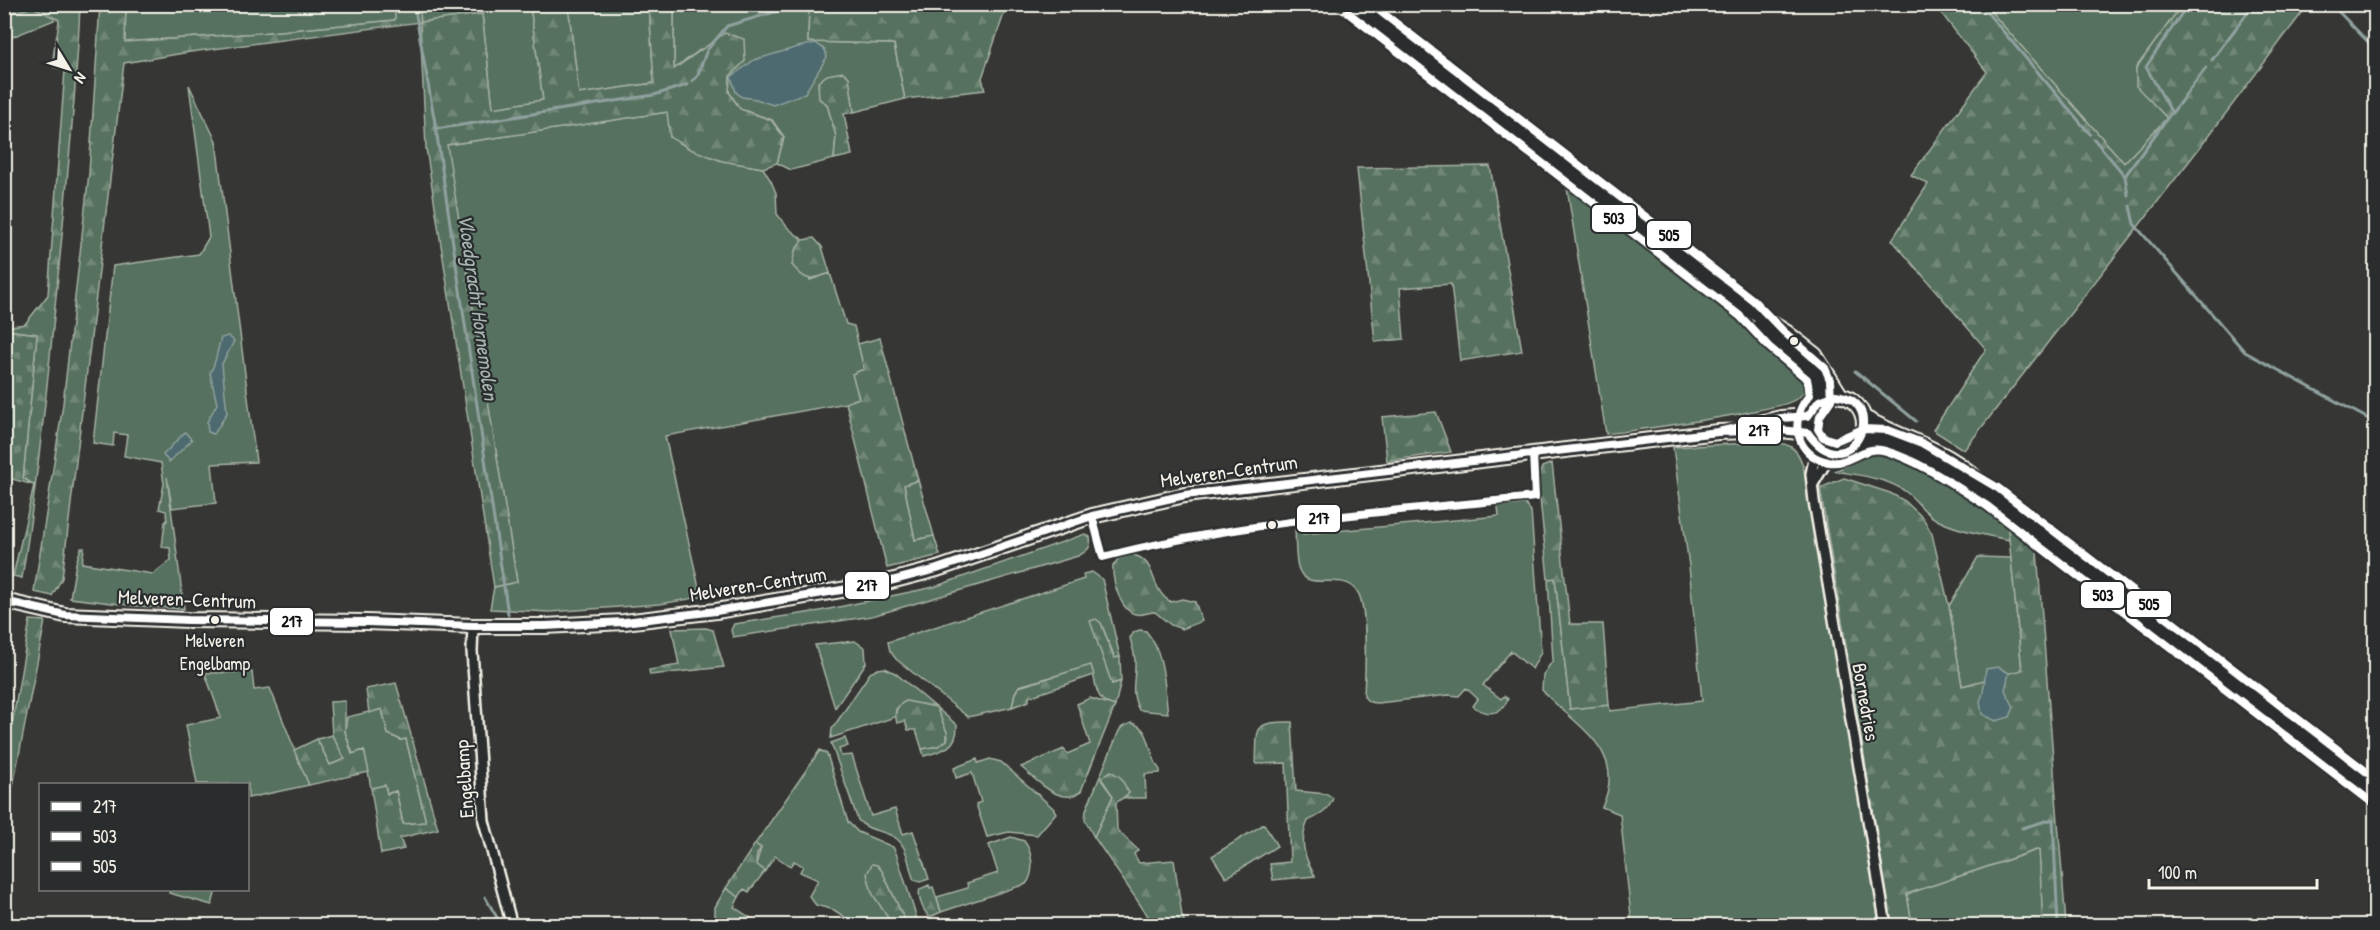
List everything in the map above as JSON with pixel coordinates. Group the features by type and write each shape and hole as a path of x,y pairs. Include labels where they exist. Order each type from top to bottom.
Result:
{"main road":[{"path":"1353,4 1747,308 1787,333 1815,355 1841,396"},
{"path":"1747,308 1776,339 1816,373 1820,382 1821,399"},
{"path":"1863,417 1863,433 1850,449 1832,452 1817,446 1808,433 1808,416 1811,410 1821,399 1841,396 1852,401 1863,417 1958,462 1971,472 1993,497"},
{"name":"Melveren-Centrum","path":"1718,432 1781,418 1808,416"},
{"name":"Melveren-Centrum","path":"4,601 65,615 188,620 473,626 545,626 624,622 716,610 910,576 1092,516 1185,495 1718,432 1781,430 1808,433"},
{"path":"1859,440 1873,438 1900,445 1993,497 2376,793"}],"street":[{"name":"Bornedries","path":"1817,446 1811,474 1886,926"},
{"path":"1813,484 1832,452"},
{"name":"Engelbamp","path":"473,626 472,651 484,821 512,926"}],"green space":[{"path":"809,4 1007,5 982,78 985,90 905,99 894,44 808,42"},
{"path":"5,5 55,5 54,20 5,40"},
{"path":"5,5 80,5 54,321 40,450 22,578 13,576 34,485 23,478 37,334 5,330 5,327 25,324 48,295 65,70 53,67 59,20 33,7 9,14 5,19"},
{"path":"100,5 126,5 125,42 260,33 395,20 395,5 419,5 421,22 482,14 493,108 543,100 530,5 568,5 579,94 654,83 649,5 674,5 674,69 725,33 744,39 745,61 730,76 729,92 740,109 771,120 784,137 777,163 763,168 722,161 690,149 670,137 667,112 447,145 517,582 494,587 426,148 420,22 190,52 124,63 62,578 52,596 34,592 63,404 89,173"},
{"path":"126,5 395,5 396,20 260,33 124,42"},
{"path":"419,5 530,5 543,100 493,108 482,14 420,22"},
{"path":"568,5 649,5 654,83 579,94"},
{"path":"674,5 809,5 808,42 894,44 905,99 854,112 851,91 827,104 836,136 834,159 791,170 777,163 784,137 772,120 740,109 729,92 730,76 745,61 701,49 674,69"},
{"path":"1935,5 1985,5 2124,163 2167,118 2136,86 2136,68 2182,5 2308,5 1964,450 1933,430 1986,349 1892,240 1928,184 1911,175 1987,72"},
{"path":"1985,5 2182,5 2136,68 2137,86 2167,118 2124,163"},
{"path":"843,72 849,77 854,112 844,114 852,155 834,159 836,136 827,104 819,99 818,82 827,75"},
{"path":"189,85 216,141 256,462 212,464 216,503 172,508 167,477 184,609 70,598 81,548 84,548 82,563 153,574 171,560 170,548 162,547 167,521 166,511 159,509 164,484 161,463 124,456 127,435 114,433 113,446 93,443 113,266 199,254 209,237"},
{"path":"668,112 670,137 692,149 715,157 763,168 776,193 777,214 788,228 803,240 795,251 810,280 830,273 846,324 854,326 864,369 853,375 859,398 846,403 665,436 701,597 660,604 550,612 490,609 494,587 517,582 446,145"},
{"path":"1490,166 1522,351 1460,361 1451,284 1400,288 1404,339 1375,342 1357,168"},
{"path":"1565,175 1772,339 1770,343 1801,365 1808,374 1806,388 1801,396 1784,405 1739,414 1606,434"},
{"path":"814,238 822,247 830,273 809,278 801,275 792,265 795,251 803,240"},
{"path":"5,330 37,334 23,478 34,485 5,477"},
{"path":"880,338 918,480 904,485 915,540 934,536 940,555 887,568 846,403 859,398 852,374 864,369 858,344"},
{"path":"1436,412 1451,452 1387,461 1382,417"},
{"path":"1771,442 1784,444 1794,449 1800,457 1804,470 1882,925 1632,925 1620,814 1602,807 1608,787 1609,769 1594,740 1542,690 1543,675 1553,660 1548,579 1555,578 1570,709 1609,705 1610,711 1702,701 1689,566 1673,447"},
{"path":"1886,447 1923,462 2007,518 2009,540 1945,524 1929,514 1906,492 1890,483 1835,471"},
{"path":"1552,463 1570,624 1603,624 1609,705 1570,709 1555,578 1548,579 1538,478 1542,467"},
{"path":"1844,478 1890,493 1905,501 1923,518 1932,534 1949,606 1962,686 2022,670 2007,518 2036,539 2066,925 2043,925 2039,849 1907,894 1912,925 1892,925 1820,488"},
{"path":"918,480 934,536 915,540 904,485"},
{"path":"1525,504 1531,511 1541,652 1532,669 1511,651 1483,685 1501,699 1504,696 1508,699 1505,705 1493,713 1483,712 1473,706 1478,699 1466,688 1459,696 1449,695 1378,703 1368,701 1364,696 1365,625 1361,599 1350,585 1342,582 1316,581 1302,575 1297,563 1295,530 1302,528 1303,534 1499,516 1498,506"},
{"path":"1085,534 1090,537 1089,547 1078,556 872,616 733,637 731,630 734,624 820,611 934,587"},
{"path":"1132,555 1146,562 1159,590 1171,602 1182,599 1195,602 1202,621 1182,629 1171,625 1155,612 1135,614 1125,607 1118,594 1113,566 1118,559"},
{"path":"1978,557 2011,558 2022,671 1962,686 1949,606"},
{"path":"1092,572 1102,579 1120,657 1115,658 1101,623 1112,684 1121,681 1115,706 1108,704 1099,696 1091,666 1019,686 1012,707 968,717 896,659 890,651 888,642 1084,579 1083,574"},
{"path":"1096,619 1101,623 1114,658 1120,657 1121,681 1112,684 1090,621"},
{"path":"30,620 45,621 5,827 5,765"},
{"path":"706,628 713,630 724,667 650,675 649,670 679,665 672,629"},
{"path":"1146,631 1157,649 1163,670 1168,713 1139,710 1136,703 1135,659 1130,638 1134,632"},
{"path":"855,641 865,648 866,663 835,708 815,645"},
{"path":"1091,665 1094,675 1029,697 1029,701 1012,707 1019,687"},
{"path":"885,668 895,673 957,725 955,738 948,747 924,756 922,749 938,746 947,740 948,736 922,705 906,702 896,709 895,717 831,738 832,729 870,673"},
{"path":"252,672 254,690 270,688 309,785 249,798 249,783 197,783 186,725 221,718 205,673"},
{"path":"396,683 438,829 400,838 404,849 381,854 371,788 385,785 387,794 396,791 403,824 426,822 406,739 401,740 388,734 382,709 369,713 366,689"},
{"path":"1090,698 1115,706 1081,791 1065,796 1057,794 1042,785 1021,767 1064,749 1067,754 1090,744 1077,704"},
{"path":"345,701 345,732 352,754 364,750 369,772 309,785 294,750 317,739 330,765 345,759 332,735 330,702"},
{"path":"906,701 936,707 947,732 947,740 938,746 922,749 916,730 908,730 905,721 897,723 897,710"},
{"path":"382,709 388,734 401,740 406,739 426,822 403,824 396,791 386,794 385,786 371,788 364,750 353,754 345,732 347,717"},
{"path":"1292,722 1296,791 1327,794 1333,798 1326,810 1308,821 1305,828 1304,849 1315,876 1273,880 1270,864 1290,862 1286,763 1256,764 1257,735 1263,725"},
{"path":"1131,723 1143,730 1160,773 1145,774 1146,798 1123,798 1129,793 1102,781 1113,796 1094,837 1085,820 1086,810 1119,731"},
{"path":"332,735 345,759 330,765 317,739"},
{"path":"845,738 848,746 839,749 841,756 852,755 871,816 895,809 903,834 913,831 929,879 920,882 914,880 901,843 893,836 867,827 858,820 831,743"},
{"path":"820,750 827,754 848,822 858,832 893,847 917,925 907,925 882,871 891,925 880,925 875,922 857,925 834,910 816,905 809,896 818,880 800,872 803,866 794,861 790,866 775,856 765,871 756,864 761,848 755,844"},
{"path":"977,759 978,763 990,759 1001,762 1053,808 1056,813 1037,835 1009,832 987,837 976,804 981,802 972,773 956,778 954,768"},
{"path":"1111,771 1121,778 1129,793 1116,803 1117,830 1138,850 1134,854 1139,863 1174,860 1182,916 1186,925 1154,925 1094,837 1113,796 1101,778"},
{"path":"1264,824 1277,846 1226,878 1212,856"},
{"path":"1011,837 1024,841 1029,851 1032,868 1026,884 941,912 937,897 968,888 967,883 998,873 989,845"},
{"path":"755,844 761,848 757,854 756,864 765,871 749,892 744,889 739,897 726,888"},
{"path":"2040,849 2043,925 1912,925 1907,894"},
{"path":"872,864 877,865 882,871 907,925 891,925 872,893 867,874"},
{"path":"929,885 930,888 933,887 941,912 930,917 923,908 919,896 920,889"},
{"path":"726,888 739,897 734,907 752,919 727,925 715,920 715,907"},
{"path":"170,891 216,891 212,905 169,893"}],"water":[{"path":"816,43 825,50 827,57 805,93 773,105 742,97 736,92 731,77 754,60"},
{"path":"228,336 234,341 222,364 227,413 214,434 208,432 207,422 217,404 210,373 216,360 221,338"},
{"path":"185,432 192,440 169,462 163,455"},
{"path":"1998,667 2009,673 2005,690 2014,707 2010,717 1996,721 1982,714 1980,701 1984,690 1986,669"}],"waterway":[{"name":"Vloedgracht Hornemolen","path":"414,4 436,129 508,614"},
{"path":"692,81 697,77 707,50 727,26 778,11 857,8 871,4"},
{"path":"1369,4 1459,72"},
{"path":"1980,4 2090,134"},
{"path":"2188,4 2146,67 2172,113 2206,68"},
{"path":"2212,60 2254,4"},
{"path":"2331,4 2376,50"},
{"path":"1469,80 1759,305"},
{"path":"436,129 654,95 687,85"},
{"path":"2094,139 2125,176 2171,113"},
{"path":"2125,176 2128,195"},
{"path":"2130,206 2134,224 2245,352 2376,423"},
{"path":"1855,371 1916,421"},
{"path":"2071,543 2376,777"},
{"path":"2022,828 2053,819 2058,926"},
{"path":"485,897 502,926"}],"transit line":[{"name":"505","path":"1371,4 1753,300 1783,331 1825,368 1830,380 1831,400 1820,416 1818,429 1823,437 1835,441 1863,429 1888,430 1922,443 1998,488 2376,779"},
{"name":"503","path":"1347,12 1740,316 1769,347 1807,379 1810,395 1803,404 1797,425 1802,444 1809,453 1818,459 1837,462 1870,450 1886,451 1912,461 1950,483 1987,506 2370,801"},
{"name":"217","path":"1836,395 1853,401 1861,412 1863,425 1858,438 1849,448 1837,452 1823,448 1808,433 1781,430 1718,432 1781,418 1808,416 1819,401 1836,395"},
{"name":"217","path":"4,601 65,615 188,620 473,626 545,626 624,622 716,611 883,583 937,569 1092,516 1185,495 1718,432"},
{"name":"217","path":"1092,516 1103,557 1156,544 1264,526 1535,497 1533,453"}],"place":[{"name":"Melveren Engelbamp","path":"215,620"}]}
